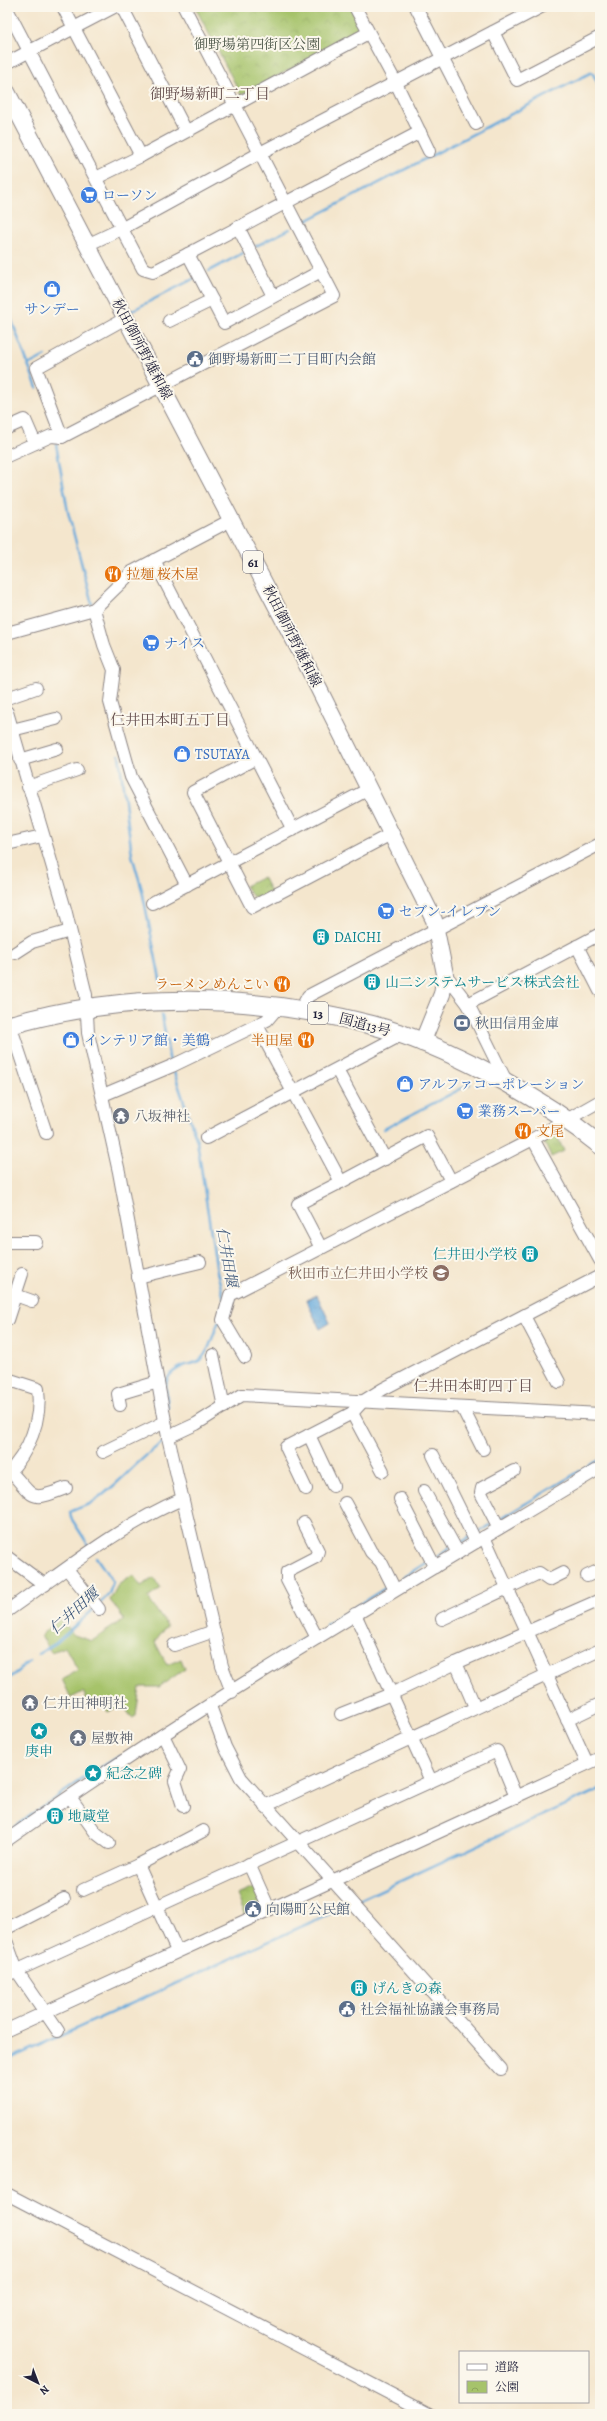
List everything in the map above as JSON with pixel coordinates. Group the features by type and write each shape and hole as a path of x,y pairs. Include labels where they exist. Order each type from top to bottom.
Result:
{"highway":[{"name":"国道13号","path":"9,1026 87,1008 198,1001 301,1009 373,1025 422,1043 507,1083 566,1120 600,1145"}],"main road":[{"name":"秋田御所野雄和線","path":"7,92 301,653 438,928 446,974 442,994 422,1043"}],"street":[{"path":"63,7 141,156"},
{"path":"7,63 114,7"},
{"path":"122,7 186,131"},
{"path":"7,456 51,436 62,437 334,296 184,7"},
{"path":"355,7 396,83 429,151"},
{"path":"416,7 476,124"},
{"path":"87,244 121,229 260,153 541,7"},
{"path":"7,9 143,269 153,272 420,132"},
{"path":"493,32 517,80 600,37"},
{"path":"96,178 141,156 368,33"},
{"path":"238,227 273,296"},
{"path":"188,254 224,323 321,271"},
{"path":"169,321 212,300"},
{"path":"62,437 36,368 126,318"},
{"path":"7,428 25,420 36,443"},
{"path":"7,633 94,609 132,572 231,520"},
{"path":"154,560 293,830"},
{"path":"94,609 104,645 114,670 110,702 131,777 187,885"},
{"path":"7,698 36,688"},
{"path":"7,712 70,931 86,995 88,1033 103,1095 168,1437 222,1666 232,1692"},
{"path":"12,730 56,719"},
{"path":"20,760 57,749"},
{"path":"256,758 193,792 252,907 392,834"},
{"path":"28,787 77,770"},
{"path":"152,903 369,789"},
{"path":"7,844 42,836"},
{"path":"301,1009 308,996 600,844"},
{"path":"15,953 32,942 70,931"},
{"path":"468,1004 600,934"},
{"path":"577,946 600,991"},
{"path":"446,974 468,1004 507,1083"},
{"path":"103,1095 172,1066 267,1020 278,1007"},
{"path":"257,1025 341,1182"},
{"path":"9,1026 46,1133"},
{"path":"206,1138 294,1093 401,1035"},
{"path":"337,1070 385,1159"},
{"path":"245,1357 223,1320 230,1295 533,1139 600,1101"},
{"path":"321,1248 298,1204 427,1136 451,1181"},
{"path":"533,1139 600,1260"},
{"path":"7,1242 36,1242"},
{"path":"138,1278 200,1262"},
{"path":"7,1320 11,1293 22,1274"},
{"path":"306,1490 286,1447 352,1412 362,1402 383,1389 600,1276"},
{"path":"11,1293 32,1301"},
{"path":"524,1316 559,1382"},
{"path":"213,1355 224,1407"},
{"path":"7,1379 38,1389 40,1403 35,1426 25,1452 10,1469 34,1497 40,1498 66,1488"},
{"path":"120,1405 118,1394 158,1382"},
{"path":"168,1437 242,1396 600,1414"},
{"path":"462,1407 483,1449"},
{"path":"352,1412 383,1471"},
{"path":"103,1452 165,1422"},
{"path":"309,1435 333,1486"},
{"path":"434,1455 507,1588 587,1763"},
{"path":"7,1840 163,1735 355,1614 600,1468"},
{"path":"500,1528 481,1493 482,1488 514,1471"},
{"path":"424,1491 458,1553"},
{"path":"7,1611 67,1569 159,1509 182,1499"},
{"path":"400,1499 435,1567"},
{"path":"346,1504 371,1552 381,1562 395,1590"},
{"path":"304,1523 318,1551 316,1557 287,1572 287,1580 317,1638"},
{"path":"7,1557 45,1585"},
{"path":"67,1569 97,1606"},
{"path":"587,1576 600,1570"},
{"path":"442,1619 539,1574 549,1580 563,1573"},
{"path":"341,1714 391,1694 527,1631 600,1600"},
{"path":"355,1614 431,1781"},
{"path":"174,1644 214,1631"},
{"path":"265,1806 410,1736 600,1650"},
{"path":"456,1663 475,1706"},
{"path":"567,1720 600,1704"},
{"path":"210,1706 214,1721 231,1762 241,1778 501,2069"},
{"path":"163,1735 180,1770 175,1781 183,1806"},
{"path":"12,1973 497,1751 516,1797"},
{"path":"7,2030 600,1758"},
{"path":"70,1797 96,1833 108,1843"},
{"path":"83,1890 203,1831"},
{"path":"138,1864 177,1951"},
{"path":"249,1864 269,1909"},
{"path":"7,1928 64,1899"},
{"path":"7,1943 12,1973 58,2031"},
{"path":"7,2194 429,2414"}],"green space":[{"name":"御野場第四街区公園","path":"195,7 351,7 363,31 241,95"},
{"path":"263,877 271,892 259,899 253,897 245,886"},
{"path":"555,1132 564,1151 551,1157 542,1138"},
{"path":"133,1575 141,1586 154,1578 161,1588 148,1598 167,1626 155,1642 167,1665 181,1659 185,1669 159,1687 140,1687 136,1716 132,1718 125,1708 115,1708 108,1712 103,1704 96,1707 92,1700 88,1702 83,1692 71,1698 62,1679 78,1670 65,1647 51,1652 41,1635 59,1619 74,1635 92,1641 124,1619 110,1600 118,1585"},
{"path":"256,1887 265,1908 246,1916 237,1895"}],"water":[{"path":"317,1295 330,1323 320,1329 306,1300"}],"waterway":[{"path":"304,222 592,72 600,88"},
{"path":"256,246 290,229"},
{"path":"209,271 243,253"},
{"path":"131,311 195,278"},
{"path":"7,308 37,388"},
{"path":"28,365 45,356"},
{"path":"56,444 68,512 92,604"},
{"path":"107,667 107,682"},
{"path":"119,755 132,855 142,890 161,984"},
{"path":"162,1015 170,1063"},
{"name":"仁井田堰","path":"174,1072 197,1141 217,1272 224,1299"},
{"path":"384,1129 470,1084"},
{"name":"仁井田堰","path":"168,1407 166,1386 169,1376 178,1368 195,1363 204,1356 219,1322"},
{"name":"仁井田堰","path":"89,1546 71,1518 70,1512 93,1502 162,1443"},
{"path":"500,1519 600,1459"},
{"path":"476,1534 492,1524"},
{"path":"458,1544 470,1537"},
{"path":"437,1557 450,1548"},
{"name":"仁井田堰","path":"96,1557 113,1582 109,1594 99,1604"},
{"path":"402,1578 429,1561"},
{"path":"326,1625 387,1587"},
{"name":"仁井田堰","path":"38,1654 56,1643 94,1609"},
{"path":"285,1651 308,1636"},
{"name":"仁井田堰","path":"7,1680 30,1661"},
{"path":"100,1768 120,1756"},
{"path":"7,1832 90,1774"},
{"path":"355,1902 600,1789"},
{"path":"7,2060 349,1905"}],"place":[{"name":"ローソン","path":"89,195"},
{"name":"サンデー","path":"52,289"},
{"name":"御野場新町二丁目町内会館","path":"195,359"},
{"name":"拉麺 桜木屋","path":"113,574"},
{"name":"ナイス","path":"151,643"},
{"name":"TSUTAYA","path":"182,754"},
{"name":"セブン-イレブン","path":"386,911"},
{"name":"DAICHI","path":"321,937"},
{"name":"山二システムサービス株式会社","path":"372,982"},
{"name":"ラーメン めんこい","path":"282,984"},
{"name":"秋田信用金庫","path":"462,1023"},
{"name":"インテリア館・美鶴","path":"71,1040"},
{"name":"半田屋","path":"306,1040"},
{"name":"アルファコーポレーション","path":"405,1084"},
{"name":"業務スーパー","path":"465,1111"},
{"name":"八坂神社","path":"121,1116"},
{"name":"文尾","path":"523,1131"},
{"name":"仁井田小学校","path":"530,1254"},
{"name":"秋田市立仁井田小学校","path":"441,1273"},
{"name":"仁井田神明社","path":"30,1703"},
{"name":"庚申","path":"39,1731"},
{"name":"屋敷神","path":"78,1738"},
{"name":"紀念之碑","path":"93,1773"},
{"name":"地蔵堂","path":"55,1816"},
{"name":"向陽町公民館","path":"253,1909"},
{"name":"げんきの森","path":"359,1988"},
{"name":"社会福祉協議会事務局","path":"347,2009"}],"district":[{"name":"御野場新町二丁目","path":"210,94"},
{"name":"仁井田本町五丁目","path":"170,720"},
{"name":"仁井田本町四丁目","path":"473,1386"}]}
